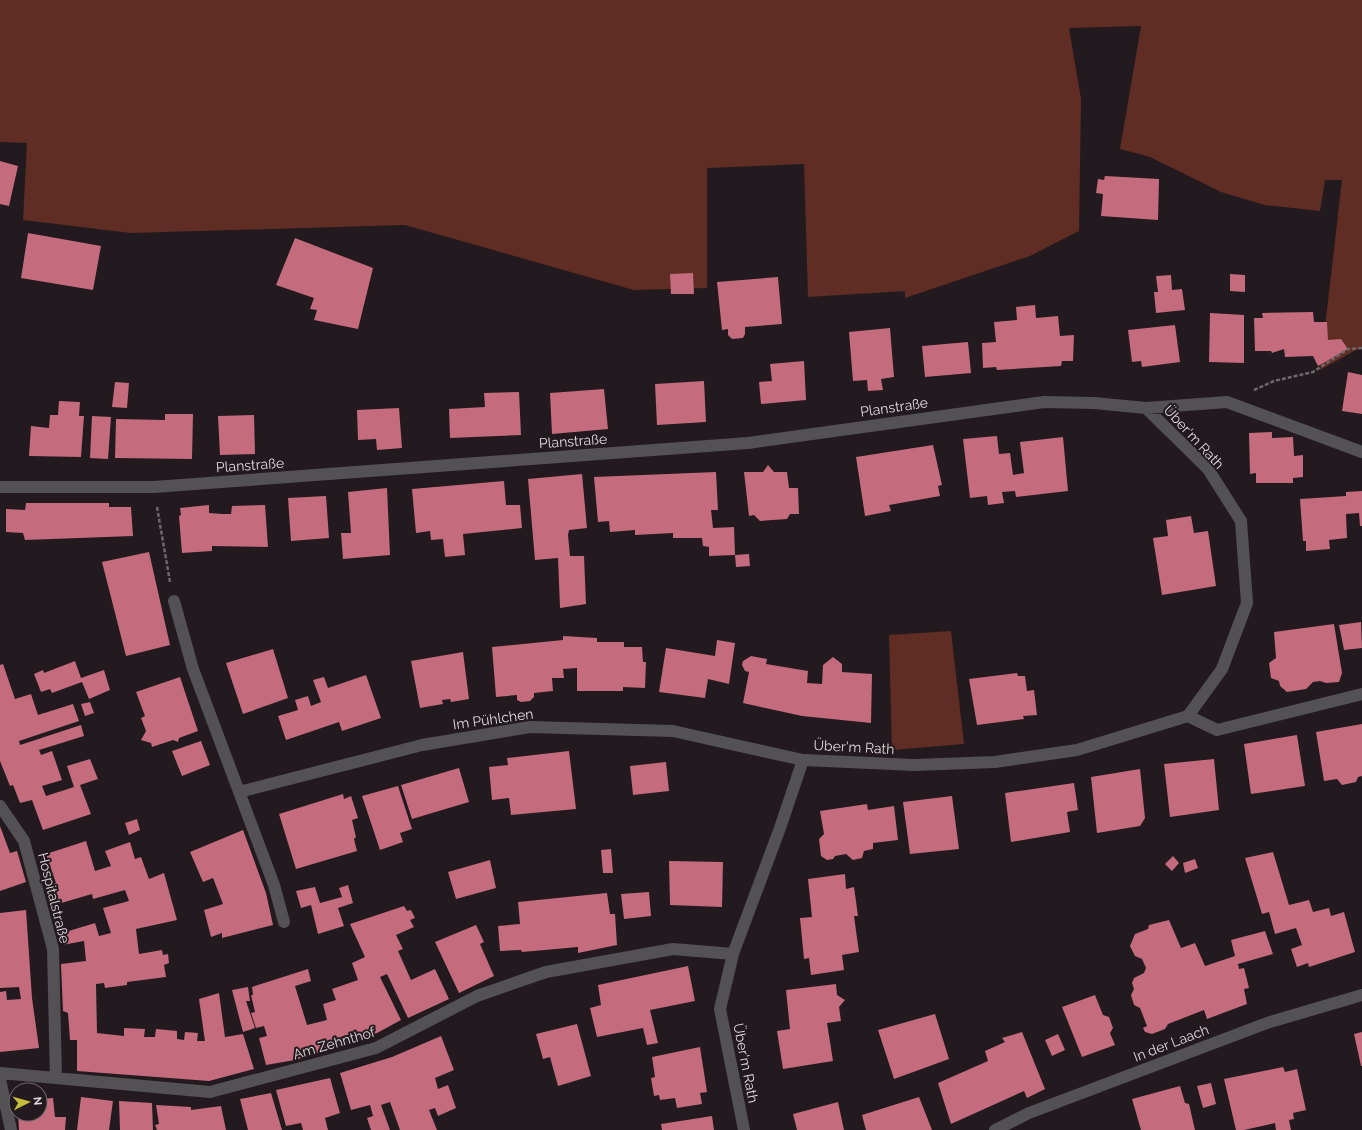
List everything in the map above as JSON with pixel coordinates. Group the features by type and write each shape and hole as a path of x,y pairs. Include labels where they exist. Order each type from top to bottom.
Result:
{"street":[{"name":"Planstraße","path":"0,487 154,487 748,443 1044,402 1094,403 1146,408"},
{"name":"Über'm Rath","path":"1146,408 1228,402 1362,452"},
{"name":"Über'm Rath","path":"744,1130 720,1009 733,954 780,828 803,760 914,765 995,762 1078,750 1188,716 1222,669 1247,603 1241,521 1208,469 1146,408"},
{"path":"174,600 193,669 274,885 284,922"},
{"path":"1188,716 1217,730 1362,694"},
{"name":"Im Pühlchen","path":"239,792 422,745 530,727 673,731 803,760"},
{"name":"Hospitalstraße","path":"0,806 24,841 53,949 56,1078"},
{"name":"Am Zehnthof","path":"0,1074 210,1092 376,1048 477,996 546,972 672,949 733,954"},
{"name":"In der Laach","path":"995,1130 1029,1113 1267,1023 1362,995"},
{"path":"0,1079 11,1130"}],"path":[{"path":"1228,402 1274,381 1313,372 1348,349 1362,348"},
{"path":"154,487 165,558 174,600"}],"shaded area":[{"path":"0,0 1362,0 1362,349 1356,350 1320,370 1342,180 1325,180 1320,211 1265,205 1221,192 1150,157 1120,149 1141,26 1069,28 1081,99 1079,231 1030,256 905,298 905,291 808,297 804,164 707,168 707,288 634,290 405,225 131,233 23,220 27,143 0,142"},
{"path":"951,631 964,744 892,750 889,635"}],"building":[{"path":"0,161 18,166 9,206 0,204"},
{"path":"1105,176 1159,179 1158,220 1101,216 1103,194 1096,193 1098,179 1104,180"},
{"path":"28,233 101,246 93,290 21,278"},
{"path":"295,238 373,268 358,329 314,320 317,310 310,309 314,298 276,285"},
{"path":"693,273 694,294 671,294 670,274"},
{"path":"1230,274 1245,275 1245,292 1230,291"},
{"path":"1171,275 1172,290 1182,289 1185,310 1156,313 1154,292 1158,292 1156,276"},
{"path":"778,277 782,324 745,327 745,334 743,338 732,339 728,335 728,329 722,330 717,282"},
{"path":"1035,305 1036,318 1058,316 1060,336 1074,335 1073,361 1062,361 1061,366 997,370 996,367 983,368 982,343 996,342 994,322 1017,320 1016,307"},
{"path":"1313,312 1314,322 1327,322 1328,340 1341,339 1348,349 1318,366 1313,356 1285,357 1284,349 1272,353 1271,351 1255,351 1254,318 1263,318 1262,313"},
{"path":"1210,313 1244,315 1244,363 1209,362"},
{"path":"1175,325 1180,362 1142,367 1141,361 1132,362 1128,330"},
{"path":"890,328 894,377 881,379 883,390 868,391 867,380 853,381 849,332"},
{"path":"968,342 971,373 925,377 922,346"},
{"path":"804,361 806,400 761,404 759,382 772,381 770,364"},
{"path":"1348,372 1362,375 1362,414 1342,411"},
{"path":"704,381 706,422 657,425 655,384"},
{"path":"115,382 129,383 127,408 112,407"},
{"path":"604,389 608,429 552,434 550,393"},
{"path":"519,392 521,435 450,438 449,409 485,407 484,393"},
{"path":"59,401 80,402 79,416 84,416 81,457 29,456 31,426 49,428 50,415 58,415"},
{"path":"399,408 402,448 377,450 376,439 358,440 357,410"},
{"path":"165,414 193,414 192,459 115,458 116,419 165,420"},
{"path":"254,415 255,454 220,455 218,416"},
{"path":"92,416 111,417 108,459 90,458"},
{"path":"1272,432 1272,438 1293,437 1294,456 1303,455 1303,477 1293,478 1293,483 1256,483 1256,473 1250,474 1249,433"},
{"path":"997,436 999,454 1010,453 1013,475 1024,473 1020,442 1063,437 1068,491 1016,497 1015,491 1002,492 1004,503 988,505 987,496 970,498 963,439"},
{"path":"933,445 942,485 938,486 940,496 889,505 891,511 865,516 856,457"},
{"path":"768,465 774,472 787,472 789,488 798,488 799,514 790,514 787,519 760,521 754,515 749,516 744,472 763,472"},
{"path":"716,472 718,510 711,510 713,528 734,527 735,555 709,556 709,547 703,546 702,538 673,538 673,533 635,535 635,530 610,532 609,521 598,522 594,477"},
{"path":"582,474 587,528 569,530 568,535 570,556 584,556 586,604 560,608 558,558 535,560 528,479"},
{"path":"504,481 506,505 520,505 522,528 463,534 465,555 445,557 443,539 431,540 430,531 416,533 412,489"},
{"path":"387,488 390,555 343,559 341,533 351,533 348,492"},
{"path":"1362,491 1362,526 1360,526 1359,513 1346,514 1347,538 1329,540 1330,549 1306,551 1306,541 1303,541 1300,499 1346,496 1346,492"},
{"path":"326,496 329,538 291,541 288,498"},
{"path":"26,503 109,503 109,507 131,507 133,536 25,540 23,533 6,532 6,509 25,510"},
{"path":"209,505 209,513 231,514 232,506 265,505 268,547 212,546 212,551 182,553 179,516 181,515 180,508"},
{"path":"1191,516 1194,533 1208,531 1216,586 1162,595 1153,538 1168,536 1166,520"},
{"path":"149,552 170,645 126,656 102,562"},
{"path":"749,554 750,566 736,567 735,555"},
{"path":"1361,622 1362,648 1344,650 1339,625"},
{"path":"1334,624 1342,673 1339,682 1313,682 1306,689 1287,692 1280,686 1279,681 1271,678 1269,663 1276,658 1274,632"},
{"path":"563,636 597,638 597,642 624,642 624,647 642,647 643,662 646,662 645,688 623,687 623,691 577,691 577,668 563,669 564,678 552,678 553,691 534,693 534,697 530,701 521,702 517,700 517,695 496,697 492,647 563,640"},
{"path":"717,640 735,643 729,684 708,679 705,698 659,692 666,648 715,656"},
{"path":"273,649 288,698 243,714 226,663"},
{"path":"463,652 469,699 451,702 450,699 442,700 443,704 420,708 411,661"},
{"path":"751,656 767,659 766,664 808,671 807,683 822,684 823,665 833,657 842,664 842,672 872,674 871,723 802,716 743,703 749,672 745,671 742,665 743,661"},
{"path":"75,661 81,678 104,670 110,690 89,699 82,682 52,693 50,689 41,692 34,674 43,670 44,673"},
{"path":"3,664 15,699 31,694 38,715 73,704 79,721 19,741 20,745 81,725 84,736 39,750 41,755 52,751 62,780 42,786 46,796 74,787 67,766 90,759 98,779 80,785 91,814 43,830 32,800 20,803 13,785 10,786 0,761 0,665"},
{"path":"1017,673 1018,676 1025,676 1027,691 1034,690 1037,715 1023,716 1024,719 977,725 969,679"},
{"path":"366,675 381,718 342,731 339,722 286,740 278,716 298,710 295,700 308,696 311,706 321,702 313,680 324,677 328,688"},
{"path":"180,677 198,731 179,738 178,742 173,740 152,747 151,743 141,740 146,731 141,718 145,716 136,692"},
{"path":"90,702 94,713 85,716 81,704"},
{"path":"1362,724 1362,776 1358,777 1356,782 1342,785 1337,779 1324,781 1316,732"},
{"path":"1297,735 1305,786 1251,794 1244,744"},
{"path":"201,741 210,765 182,776 172,751"},
{"path":"569,751 576,809 511,815 509,798 492,800 489,767 508,765 507,758"},
{"path":"1214,759 1219,810 1170,817 1164,764"},
{"path":"666,762 669,791 633,795 630,766"},
{"path":"459,768 469,802 412,819 401,785"},
{"path":"1140,769 1145,818 1140,826 1097,833 1091,777"},
{"path":"1074,783 1078,810 1067,812 1070,832 1011,842 1005,793"},
{"path":"398,786 412,829 400,833 403,842 380,850 362,796"},
{"path":"343,794 344,799 351,796 358,818 352,820 356,837 354,839 357,851 296,869 279,814"},
{"path":"952,796 959,849 910,854 903,802"},
{"path":"867,804 868,810 894,806 898,840 873,843 873,849 864,851 862,858 853,860 846,854 835,856 833,859 827,860 821,856 819,839 824,834 820,811"},
{"path":"137,819 140,830 129,835 125,823"},
{"path":"0,826 10,853 17,851 26,882 0,891"},
{"path":"243,830 266,893 273,925 222,938 222,933 211,937 204,910 223,904 213,878 203,882 190,852"},
{"path":"86,841 95,871 111,866 105,851 130,842 135,859 141,857 149,879 164,873 177,920 136,929 139,954 162,950 163,955 168,954 169,963 164,965 166,977 127,982 127,985 105,988 104,983 96,984 97,1033 124,1036 124,1028 145,1029 144,1037 155,1037 156,1029 177,1031 177,1039 184,1040 185,1032 198,1033 197,1041 205,1041 199,999 219,993 225,1037 243,1034 254,1069 209,1081 77,1071 77,1040 70,1040 68,1013 63,1011 61,964 86,961 84,941 62,945 59,934 95,923 99,936 111,933 103,908 129,901 125,890 93,899 92,894 58,904 52,884 56,883 46,854"},
{"path":"611,849 613,873 603,873 601,850"},
{"path":"1273,852 1289,905 1309,900 1313,912 1329,908 1331,916 1344,912 1355,952 1309,967 1308,963 1297,967 1291,949 1302,945 1296,928 1275,934 1269,912 1262,914 1245,858"},
{"path":"1173,856 1179,863 1172,871 1165,864"},
{"path":"1195,859 1198,868 1185,873 1183,863"},
{"path":"490,860 496,888 456,899 448,872"},
{"path":"669,861 723,862 722,907 670,905"},
{"path":"845,874 846,889 854,887 858,916 854,916 859,952 842,955 844,970 811,975 809,958 804,959 800,918 812,917 808,879"},
{"path":"348,885 353,903 338,908 344,926 318,934 311,905 301,908 296,891 315,887 320,903 342,897 339,888"},
{"path":"649,892 651,916 624,919 621,894"},
{"path":"607,893 610,914 615,914 617,945 578,953 578,947 522,952 521,950 500,951 498,926 520,924 518,902"},
{"path":"404,906 407,911 411,910 415,918 410,920 414,927 396,935 403,949 398,951 411,980 435,969 449,999 408,1018 387,974 380,977 401,1020 377,1033 336,1047 295,1060 266,1065 259,1038 267,1036 264,1026 256,1028 251,1013 255,1012 251,995 253,995 252,987 308,969 311,981 295,986 307,1025 327,1020 323,1004 336,1000 332,989 358,980 352,963 365,957 350,924"},
{"path":"26,910 32,998 39,1048 0,1052 0,992 6,991 7,1000 21,999 19,987 0,988 0,913"},
{"path":"1169,920 1181,948 1195,943 1205,966 1235,956 1231,940 1265,931 1273,954 1238,964 1239,969 1244,968 1249,988 1244,989 1247,1004 1207,1019 1204,1010 1168,1024 1165,1029 1152,1034 1145,1032 1143,1028 1147,1026 1140,1008 1134,1005 1131,995 1134,989 1132,983 1134,978 1144,973 1146,968 1142,959 1135,956 1130,946 1135,934 1148,929 1149,925"},
{"path":"476,925 484,942 480,944 494,976 459,993 435,942"},
{"path":"688,966 695,1001 650,1010 658,1043 647,1045 643,1028 597,1037 590,1008 601,1005 598,985"},
{"path":"836,984 837,995 845,1000 839,1007 841,1021 827,1023 833,1061 783,1069 777,1031 790,1029 786,990"},
{"path":"248,987 250,1001 246,1001 255,1028 243,1032 232,990"},
{"path":"1095,995 1103,1015 1109,1017 1113,1028 1110,1033 1115,1045 1082,1057 1062,1007"},
{"path":"935,1014 949,1059 894,1079 878,1030"},
{"path":"577,1024 591,1076 558,1086 550,1057 543,1059 536,1034"},
{"path":"1022,1032 1045,1089 1027,1098 1024,1091 951,1124 938,1083 988,1061 985,1051 1005,1042 1002,1038"},
{"path":"1362,1032 1362,1066 1361,1066 1354,1034"},
{"path":"1058,1034 1065,1050 1052,1056 1045,1040"},
{"path":"441,1036 454,1070 435,1078 438,1089 448,1085 456,1108 438,1116 435,1108 429,1110 437,1130 400,1130 390,1102 381,1105 390,1130 371,1130 367,1118 373,1116 370,1105 351,1110 340,1073 392,1057"},
{"path":"700,1047 707,1092 700,1093 702,1104 677,1108 675,1098 660,1100 659,1095 654,1096 651,1078 655,1077 652,1057"},
{"path":"1283,1067 1285,1072 1297,1069 1306,1110 1293,1113 1294,1119 1289,1120 1291,1130 1276,1130 1275,1123 1244,1130 1236,1130 1224,1079"},
{"path":"330,1078 340,1113 325,1118 328,1130 303,1130 301,1123 286,1126 276,1090"},
{"path":"1211,1083 1216,1104 1203,1108 1197,1086"},
{"path":"1180,1086 1185,1103 1189,1104 1195,1130 1141,1130 1132,1099"},
{"path":"271,1093 282,1130 248,1130 240,1099"},
{"path":"81,1097 113,1101 109,1130 77,1130"},
{"path":"919,1097 932,1130 866,1130 862,1115"},
{"path":"48,1098 53,1098 55,1117 66,1117 65,1130 19,1130 18,1122 48,1122"},
{"path":"119,1101 152,1103 153,1130 120,1130"},
{"path":"838,1102 844,1130 797,1130 793,1114"},
{"path":"156,1105 191,1107 191,1110 221,1106 226,1130 157,1130 155,1125 159,1124"},
{"path":"712,1116 714,1130 662,1130 661,1124"}]}
